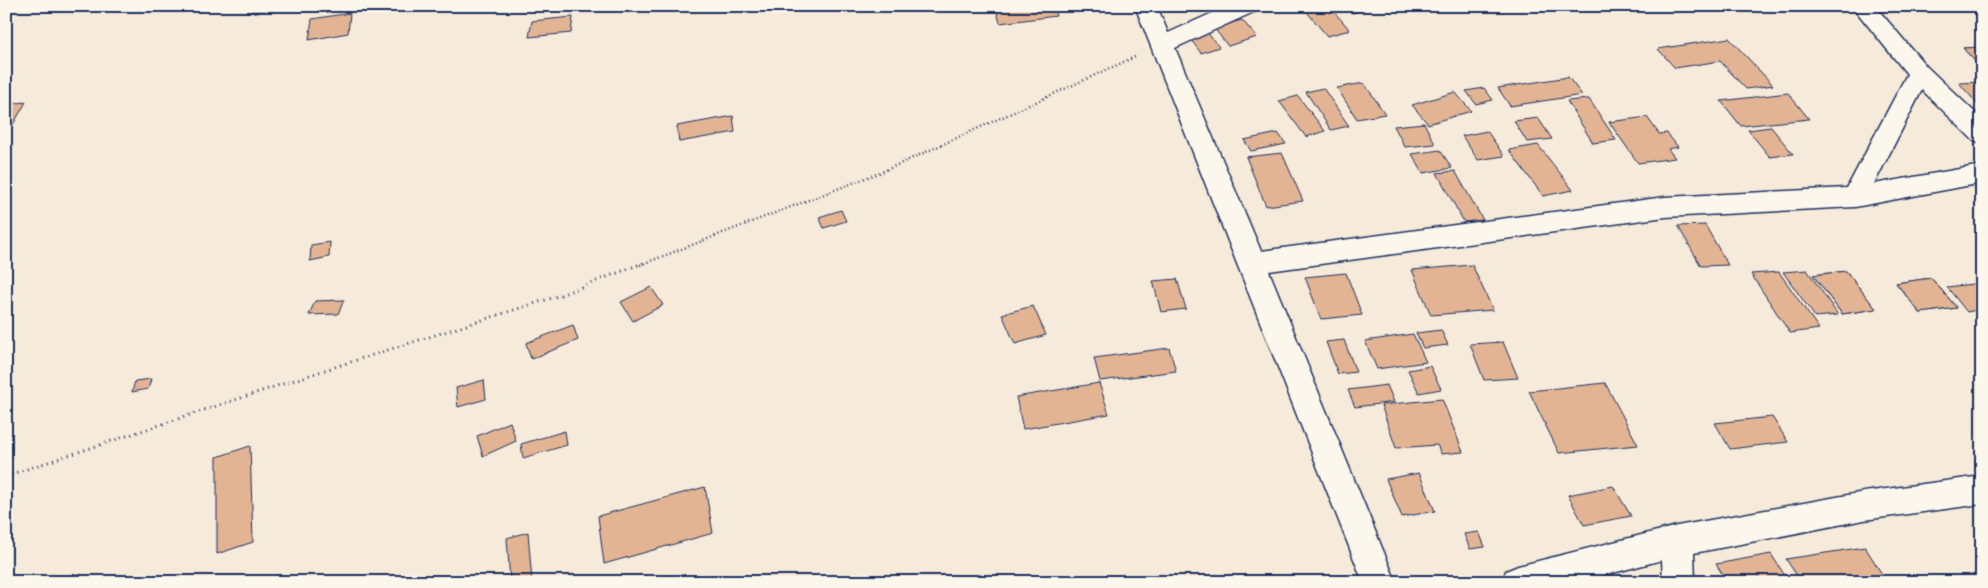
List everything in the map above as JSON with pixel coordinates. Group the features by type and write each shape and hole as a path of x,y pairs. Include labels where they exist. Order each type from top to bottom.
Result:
{"street":[{"path":"1146,6 1380,582"},
{"path":"1161,45 1248,6"},
{"path":"1863,6 1919,73 1982,134"},
{"path":"1855,197 1919,73"},
{"path":"1252,263 1665,207 1855,197 1982,174"},
{"path":"1518,582 1678,541 1864,506 1982,490"},
{"path":"1678,541 1680,582"}],"path":[{"path":"6,476 325,370 558,296 884,171 1161,45"}],"building":[{"path":"254,6 268,6 266,10 252,12"},
{"path":"1009,6 1053,6 1056,16 1000,23 996,8"},
{"path":"1302,6 1329,6 1350,30 1327,36"},
{"path":"1347,6 1362,6 1365,10 1352,13"},
{"path":"350,13 348,33 309,40 312,19"},
{"path":"573,17 571,33 529,37 532,21"},
{"path":"1242,20 1257,37 1228,46 1214,28"},
{"path":"1206,31 1219,47 1201,53 1188,36"},
{"path":"1729,38 1773,85 1746,89 1720,61 1675,68 1658,49"},
{"path":"1982,47 1982,69 1963,48"},
{"path":"1982,47 1982,69 1963,48"},
{"path":"1568,77 1582,95 1510,106 1498,88"},
{"path":"1982,82 1982,109 1959,83"},
{"path":"1364,83 1385,114 1357,119 1337,88"},
{"path":"1323,88 1349,126 1331,130 1306,92"},
{"path":"1484,88 1493,100 1476,104 1466,91"},
{"path":"1455,92 1471,111 1428,124 1412,105"},
{"path":"1788,93 1809,119 1741,126 1721,101"},
{"path":"1298,96 1325,131 1306,137 1279,101"},
{"path":"1589,99 1616,140 1593,143 1567,101"},
{"path":"26,102 7,135 6,135 6,104"},
{"path":"733,116 735,132 679,142 677,126"},
{"path":"1647,117 1659,134 1667,133 1678,147 1668,149 1675,158 1638,163 1609,122"},
{"path":"1538,118 1552,139 1527,142 1514,121"},
{"path":"1424,123 1435,144 1405,147 1394,126"},
{"path":"1771,127 1793,154 1770,157 1748,130"},
{"path":"1487,131 1504,156 1478,160 1462,136"},
{"path":"1278,133 1286,144 1251,151 1244,140"},
{"path":"1538,145 1573,190 1543,196 1509,150"},
{"path":"1440,150 1452,168 1423,173 1412,154"},
{"path":"1282,153 1303,201 1266,206 1246,157"},
{"path":"1455,171 1483,220 1464,222 1437,173"},
{"path":"841,210 846,221 824,228 819,217"},
{"path":"1705,225 1728,265 1701,266 1678,226"},
{"path":"330,242 329,257 310,261 311,245"},
{"path":"1472,265 1493,310 1431,315 1412,270"},
{"path":"1807,270 1838,315 1815,317 1783,272"},
{"path":"1846,271 1876,309 1842,314 1813,275"},
{"path":"1846,271 1876,309 1842,314 1813,275"},
{"path":"1779,272 1819,329 1790,333 1751,274"},
{"path":"1346,273 1362,315 1321,319 1305,277"},
{"path":"1931,278 1957,308 1920,313 1896,283"},
{"path":"1931,278 1957,308 1920,313 1896,283"},
{"path":"1177,279 1186,309 1161,312 1153,281"},
{"path":"1982,283 1982,309 1967,312 1947,287"},
{"path":"651,287 663,305 633,321 621,302"},
{"path":"344,300 338,314 309,315 315,301"},
{"path":"1033,306 1046,335 1015,344 1002,314"},
{"path":"573,325 578,340 531,359 526,343"},
{"path":"1441,330 1448,345 1423,348 1416,333"},
{"path":"1413,334 1426,362 1377,369 1365,341"},
{"path":"1344,340 1356,372 1338,374 1326,342"},
{"path":"1503,342 1518,378 1484,380 1470,344"},
{"path":"1169,348 1176,371 1100,381 1094,358"},
{"path":"1430,366 1441,389 1419,393 1408,370"},
{"path":"151,379 148,389 132,392 135,381"},
{"path":"484,380 486,399 458,407 456,388"},
{"path":"1099,383 1109,414 1023,429 1016,397"},
{"path":"1605,383 1638,445 1559,453 1529,391"},
{"path":"1387,385 1394,402 1355,407 1348,390"},
{"path":"1442,399 1463,452 1441,454 1437,445 1396,448 1381,405"},
{"path":"1772,417 1788,442 1730,449 1715,423"},
{"path":"510,422 516,441 483,456 477,436"},
{"path":"565,431 567,445 523,458 521,444"},
{"path":"250,446 253,542 217,554 217,457"},
{"path":"1419,473 1435,511 1402,517 1386,479"},
{"path":"1613,486 1631,516 1584,525 1568,495"},
{"path":"705,487 713,533 604,564 598,516"},
{"path":"528,532 532,582 510,582 507,538"},
{"path":"1479,532 1485,547 1470,549 1464,534"},
{"path":"1865,547 1887,582 1801,582 1786,559"},
{"path":"1771,554 1789,582 1727,582 1716,564"}]}
